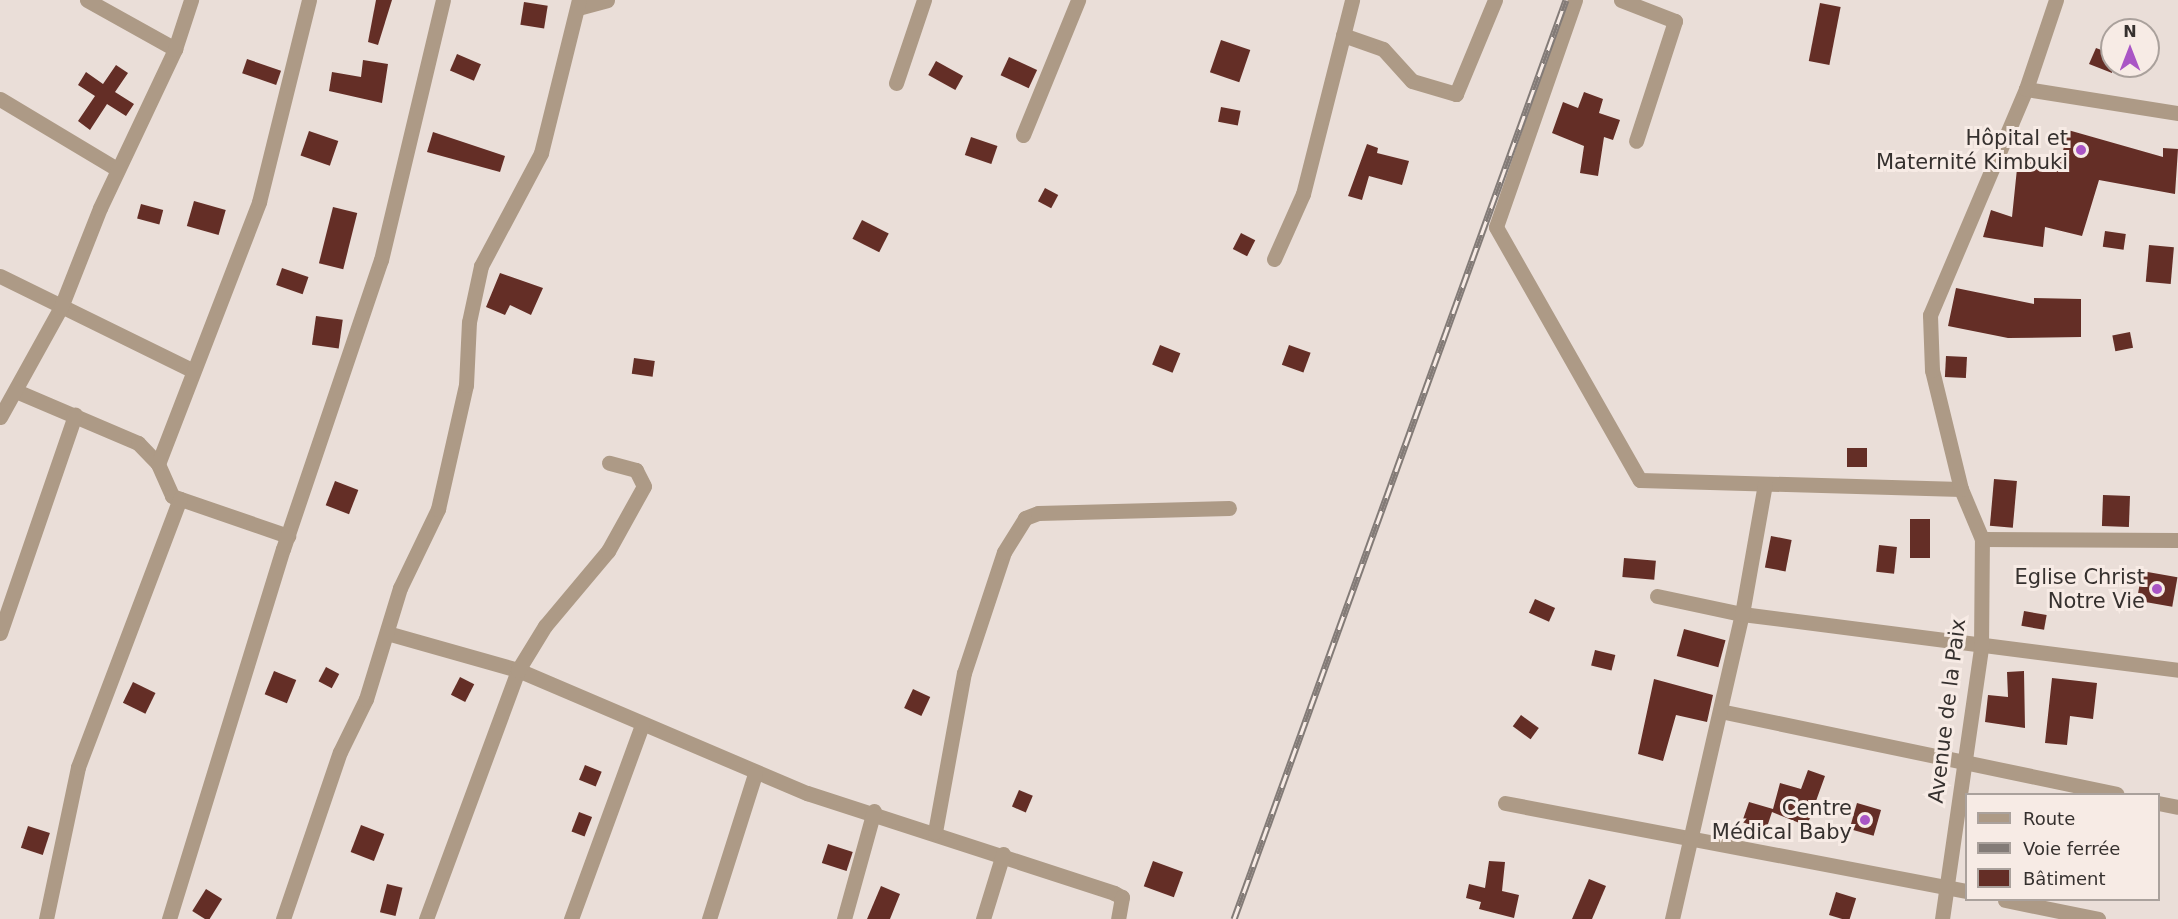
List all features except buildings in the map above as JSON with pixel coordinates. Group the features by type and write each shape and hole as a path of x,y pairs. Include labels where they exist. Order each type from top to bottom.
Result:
{"street":[{"path":"87,0 175,49"},
{"path":"0,417 61,307 117,169 175,49 191,0"},
{"path":"158,464 192,370 237,270 260,202 309,0"},
{"path":"169,919 288,536 381,260 443,0"},
{"path":"284,919 312,828 387,633 400,588 443,492 466,385 469,322 481,266 541,153 579,4 607,0"},
{"path":"896,83 924,0"},
{"path":"1023,135 1078,0"},
{"path":"1274,259 1303,194 1352,0"},
{"path":"1343,35 1383,49 1412,81 1456,94 1495,0"},
{"path":"1575,0 1497,232 1640,480 1961,489"},
{"path":"1621,0 1675,21 1636,141"},
{"name":"Avenue de la Paix","path":"1942,919 1961,762 1981,648 1982,539 1961,489 1932,370 1930,315 2026,89 2056,0"},
{"path":"2026,89 2178,113"},
{"path":"0,99 117,169"},
{"path":"0,276 192,370"},
{"path":"16,391 138,443 158,464 168,489 180,499 288,536"},
{"path":"0,633 75,415"},
{"path":"426,919 518,670 545,626 608,551 644,486 636,470 609,463"},
{"path":"1672,919 1742,614 1765,484"},
{"path":"46,919 78,767 180,499"},
{"path":"935,832 964,673 1004,552 1025,518 1038,513 1229,508"},
{"path":"1982,539 2178,540"},
{"path":"1657,596 1742,614 1981,648 2178,670"},
{"path":"387,633 518,670 755,774 1003,854 1122,897 1118,919"},
{"path":"1720,711 2107,793"},
{"path":"571,919 642,725"},
{"path":"709,919 755,774"},
{"path":"1505,803 1692,836 1965,891"},
{"path":"2160,803 2178,807"},
{"path":"844,919 874,811"},
{"path":"983,919 1003,854"},
{"path":"2010,901 2098,919"}],"railway":[{"path":"1234,919 1566,0"}],"place":[{"name":"Hôpital et Maternité Kimbuki","path":"2081,150"},
{"name":"Eglise Christ Notre Vie","path":"2157,589"},
{"name":"Centre Médical Baby","path":"1865,820"}]}
